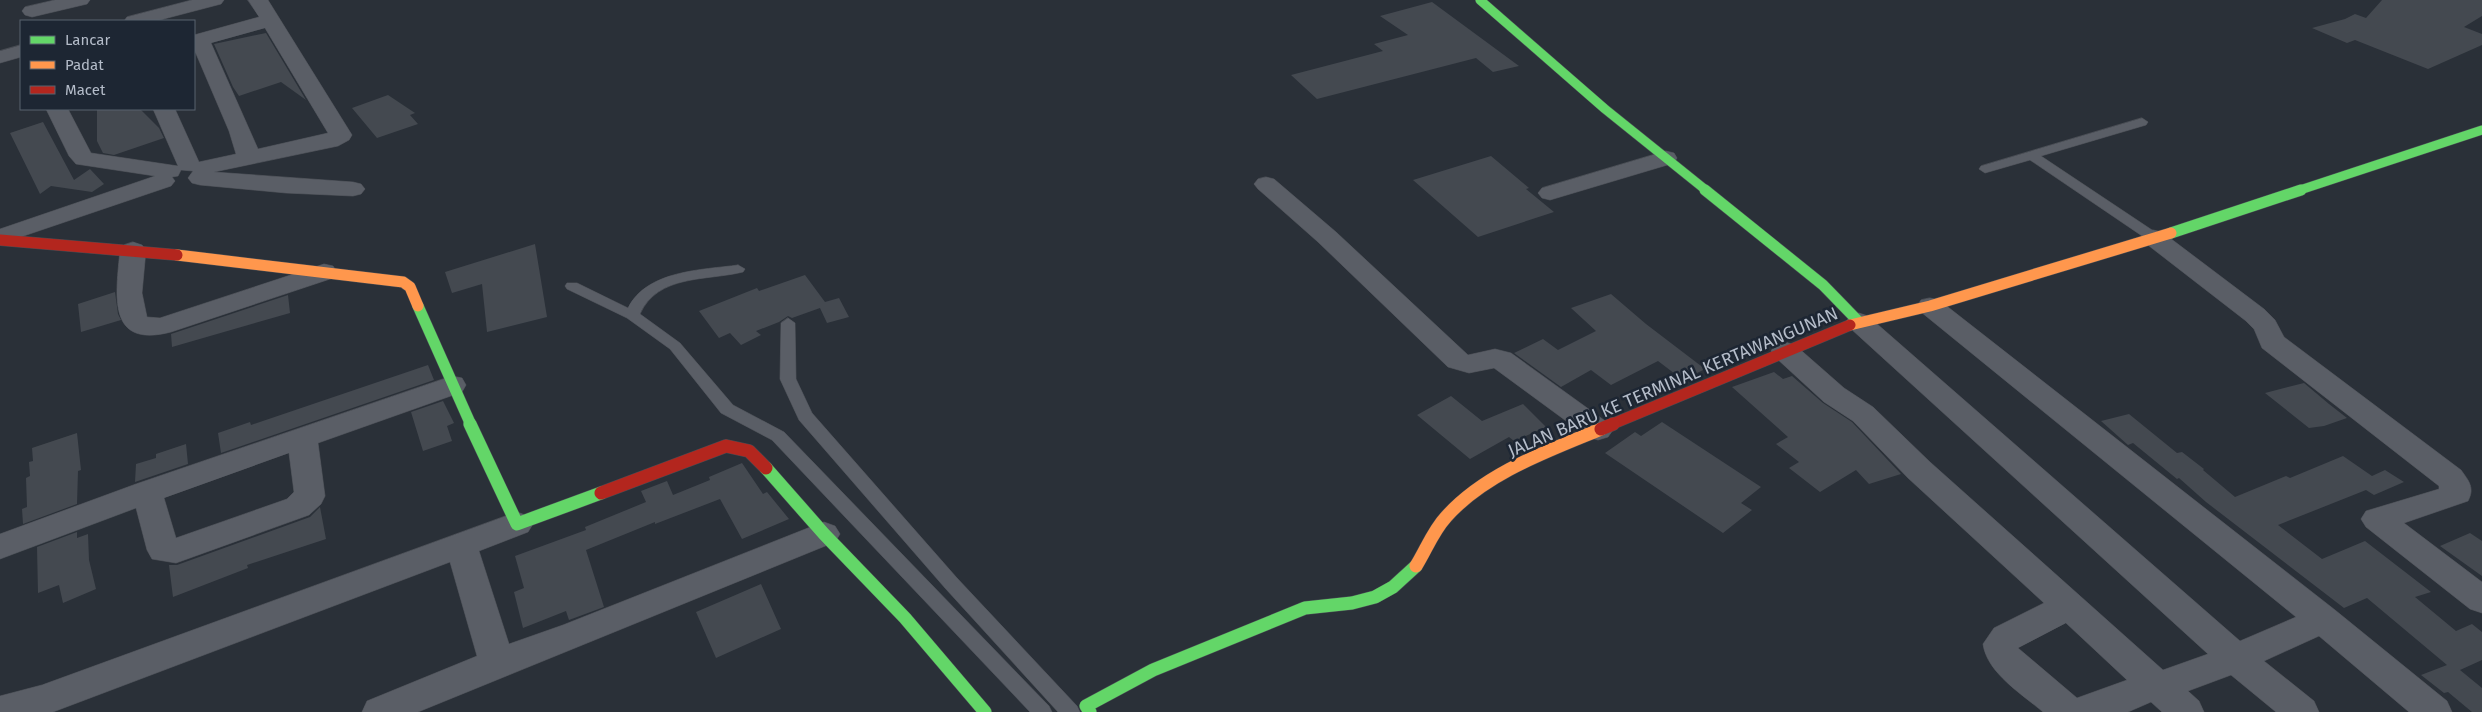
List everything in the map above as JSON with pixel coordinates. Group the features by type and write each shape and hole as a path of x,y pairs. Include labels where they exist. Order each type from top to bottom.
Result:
{"street":[{"path":"31,11 80,0"},
{"path":"138,20 214,0"},
{"path":"0,238 184,172 330,141 341,135 258,0"},
{"name":"JALAN BARU KE TERMINAL KERTAWANGUNAN","path":"1082,711 1153,670 1305,608 1352,603 1375,597 1393,587 1414,570 1446,517 1474,493 1530,459 1859,322 1823,285 1549,62 1480,0"},
{"path":"249,158 240,130 197,40 271,20"},
{"path":"0,57 20,51"},
{"path":"57,110 80,156 94,161 286,186 353,189"},
{"path":"164,110 184,172"},
{"path":"1859,322 1930,306 2153,237 2482,130"},
{"path":"1550,193 1666,158"},
{"path":"1266,184 1327,237 1458,361 1472,365 1492,358 1501,359 1598,430"},
{"path":"2153,237 2255,315 2266,326 2272,342 2455,483 2458,490 2450,497 2377,520 2482,600"},
{"path":"0,238 133,250 403,282 410,287 452,385 517,524"},
{"path":"133,250 129,293 134,320 145,328 162,326 324,272"},
{"path":"1930,306 2323,620 2434,712"},
{"path":"1859,322 2236,658 2301,712"},
{"path":"1786,351 1834,395 1862,414 1919,470 2186,712"},
{"path":"0,547 147,492 452,385"},
{"path":"147,492 163,550 176,552 305,502 310,496 302,437"},
{"path":"0,712 44,706 460,545 726,446 742,446 754,454 824,534 905,618 985,712"},
{"path":"380,712 495,664 584,631 824,534"},
{"path":"460,545 494,650 495,664"},
{"path":"2068,712 2007,660 2001,651 2000,644 2006,638 2069,606"},
{"path":"2082,712 2128,697 2155,683 2165,685 2236,658 2323,620"}],"lane":[{"path":"1985,169 2142,122"},
{"path":"2032,155 2048,168 2153,237"},
{"path":"632,315 640,299 655,287 685,278 738,269"},
{"path":"572,286 632,315 675,346 727,409 778,436 1042,712"},
{"path":"788,324 788,379 805,416 951,583 1082,711"}],"building":[{"path":"2382,0 2482,0 2482,16 2464,27 2482,34 2482,45 2428,69 2355,40 2347,43 2312,28 2345,19 2355,14 2366,18"},
{"path":"1432,2 1519,66 1493,72 1476,58 1317,99 1291,75 1383,51 1374,44 1408,35 1380,16"},
{"path":"266,33 306,100 281,82 239,96 233,87 214,44"},
{"path":"388,95 415,113 410,115 418,124 377,138 352,108"},
{"path":"97,110 141,110 159,128 164,138 114,155 103,153 97,141"},
{"path":"43,122 74,180 90,169 104,184 92,192 51,186 40,194 10,133"},
{"path":"1491,156 1554,212 1478,237 1413,180"},
{"path":"535,244 547,317 487,332 482,284 452,293 445,272"},
{"path":"805,275 825,302 839,298 849,317 827,323 820,308 792,318 788,316 779,322 756,331 761,335 741,345 730,333 719,338 699,311 757,288 759,291"},
{"path":"115,292 118,314 121,320 81,332 78,304"},
{"path":"1611,294 1646,324 1705,369 1683,380 1658,361 1611,385 1591,370 1561,387 1514,353 1543,339 1558,350 1596,331 1571,308"},
{"path":"288,295 290,313 172,347 171,334"},
{"path":"428,365 434,380 221,453 218,433 250,422 251,425"},
{"path":"1774,372 1783,379 1792,376 1823,403 1852,422 1901,474 1869,484 1856,470 1820,492 1789,468 1799,462 1776,444 1788,437 1732,387"},
{"path":"2304,383 2347,418 2324,426 2309,428 2265,393"},
{"path":"1451,396 1482,421 1523,404 1546,427 1514,441 1509,437 1470,459 1417,415"},
{"path":"443,401 454,423 447,426 452,441 423,451 411,412"},
{"path":"2129,414 2177,453 2182,452 2204,469 2235,497 2286,476 2290,478 2343,456 2372,476 2385,470 2404,482 2374,495 2366,490 2278,525 2322,559 2365,541 2431,592 2415,597 2456,631 2472,624 2482,632 2482,660 2460,670 2482,688 2482,712 2472,712 2448,692 2444,693 2421,675 2447,665 2367,598 2344,608 2206,502 2179,478 2177,479 2133,443 2128,445 2101,421"},
{"path":"1662,422 1761,487 1741,503 1752,510 1723,533 1605,453 1635,432 1641,436"},
{"path":"77,433 81,470 78,471 77,504 23,524 22,509 27,507 26,478 30,476 29,462 33,461 32,448"},
{"path":"186,444 188,464 135,482 136,464 156,458 156,454"},
{"path":"742,463 763,494 767,492 789,519 742,539 720,499 655,524 655,522 586,550 604,607 569,620 566,611 523,628 514,592 524,588 515,556 586,530 585,527 646,502 641,491 667,481 673,495 710,480 709,477"},
{"path":"320,507 326,539 247,565 248,568 173,597 169,565 177,565 310,517"},
{"path":"77,532 77,538 88,534 89,560 96,589 63,603 59,585 38,593 37,547"},
{"path":"2470,533 2482,541 2482,576 2440,546"},
{"path":"761,584 781,629 716,658 696,612"}],"traffic: fast":[{"path":"1480,0 1605,109 1823,285 1859,322"},
{"path":"2171,233 2482,130"},
{"path":"418,306 452,385 517,524 601,493"},
{"path":"766,468 824,534 905,618 985,712"},
{"path":"1090,712 1086,706 1153,670 1305,608 1352,603 1375,597 1393,587 1416,566"}],"traffic: slow":[{"path":"1850,325 1930,306 2171,233"},
{"path":"177,255 403,282 410,287 418,306"},
{"path":"1416,566 1446,517 1477,489 1518,465 1601,429"}],"traffic: jam":[{"path":"0,240 177,255"},
{"path":"1601,429 1850,325"},
{"path":"601,493 726,446 740,447 749,451 766,468"}]}
